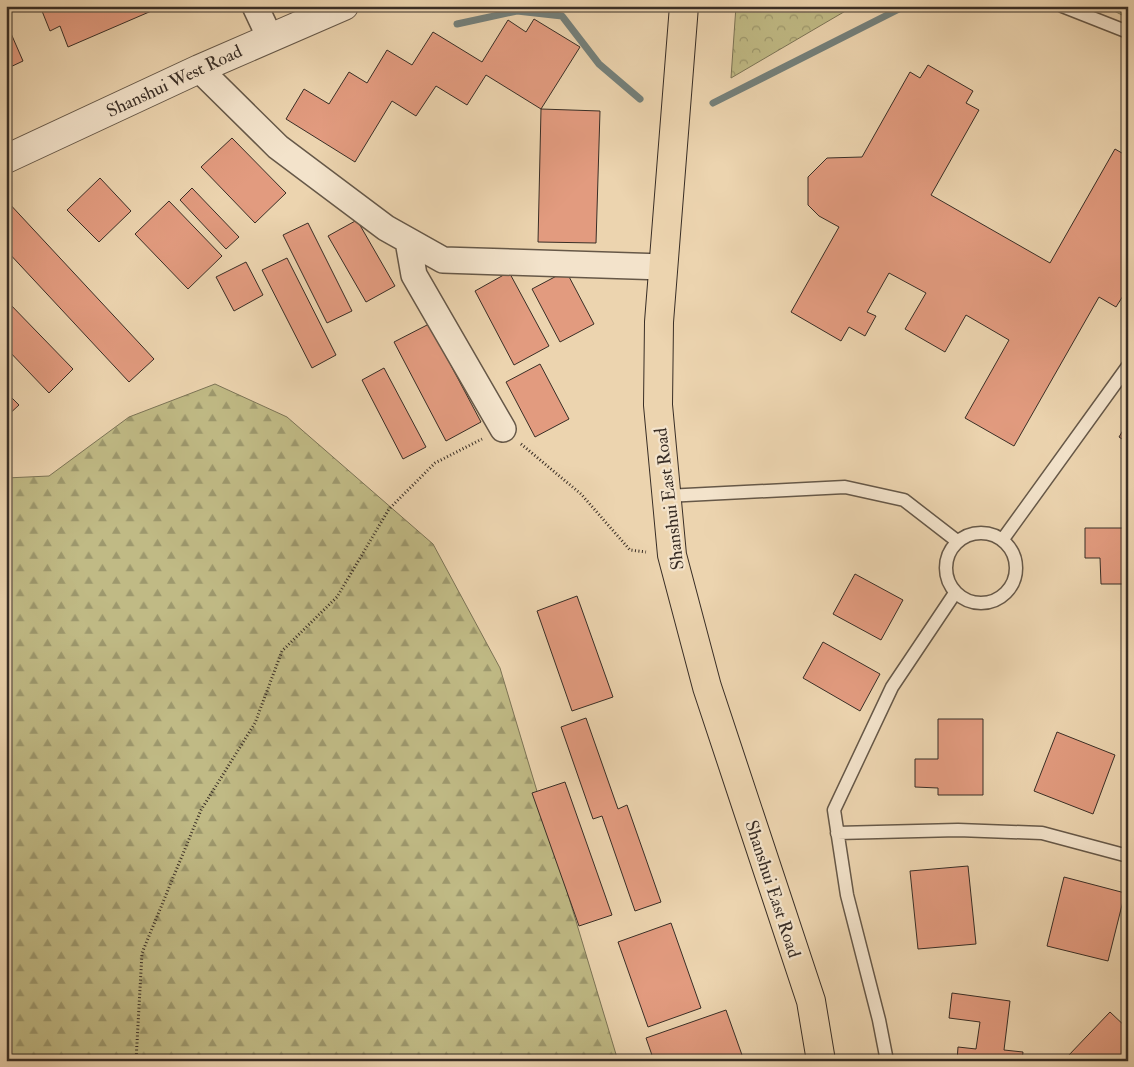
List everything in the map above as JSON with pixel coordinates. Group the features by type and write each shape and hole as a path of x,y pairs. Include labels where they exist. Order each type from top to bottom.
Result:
{"highway":[{"name":"Shanshui East Road","path":"684,6 659,322 658,405 672,555 707,687 811,1001 821,1061"}],"street":[{"path":"255,6 270,38"},
{"name":"Shanshui West Road","path":"6,159 199,69 344,6"},
{"path":"199,69 278,147 386,228 443,260 664,267"},
{"path":"408,241 414,275 503,429"}],"lane":[{"path":"1062,6 1128,32"},
{"path":"1002,539 1128,366"},
{"path":"666,496 845,488 904,500 957,541"},
{"path":"988,532 1002,539 1016,559 1014,582 999,599 976,604 955,593 948,581 945,567 948,553 957,541 971,533 988,532"},
{"path":"887,1061 879,1020 847,895 834,810 892,687 955,593"},
{"path":"837,833 958,830 1042,833 1128,856"}],"path":[{"path":"136,1061 142,954 201,810 255,723 282,651 337,597 389,509 436,463 503,429 581,494 630,550 672,555"}],"green space":[{"path":"736,6 854,6 731,78"},
{"path":"1104,6 1128,6 1128,18"},
{"path":"215,384 287,417 433,544 500,668 618,1061 6,1061 6,478 49,476 129,417"}],"building":[{"path":"40,6 163,6 68,47 60,26 50,31"},
{"path":"534,19 580,47 541,109 486,75 467,105 436,86 416,116 392,101 355,162 286,119 304,89 329,104 349,72 367,83 387,50 412,65 433,32 482,62 508,20 526,32"},
{"path":"6,22 23,61 6,69"},
{"path":"928,65 973,91 966,103 979,110 931,195 1050,263 1115,149 1127,156 1128,154 1128,288 1116,307 1099,297 1014,446 965,418 1009,340 966,315 945,352 905,329 926,293 889,273 867,312 876,316 865,336 849,327 841,341 791,312 839,227 819,216 808,205 808,177 827,158 862,157 910,72 920,78"},
{"path":"541,109 600,111 596,243 538,242"},
{"path":"232,138 286,193 255,223 201,167"},
{"path":"100,178 131,211 99,242 67,210"},
{"path":"192,188 239,237 226,249 180,200"},
{"path":"6,200 154,359 129,382 6,250"},
{"path":"169,201 222,256 188,289 135,234"},
{"path":"357,220 395,286 366,302 328,236"},
{"path":"308,223 352,311 327,323 283,235"},
{"path":"287,258 336,355 312,368 262,270"},
{"path":"246,262 263,295 234,311 216,277"},
{"path":"566,271 594,324 560,342 532,289"},
{"path":"509,272 549,346 514,365 475,291"},
{"path":"6,300 73,369 49,393 6,348"},
{"path":"429,324 481,422 446,441 394,342"},
{"path":"540,364 569,419 535,437 506,382"},
{"path":"384,368 426,447 403,459 362,380"},
{"path":"6,392 19,405 6,417"},
{"path":"1128,422 1128,443 1119,437"},
{"path":"1085,528 1128,528 1128,584 1101,584 1100,558 1085,558"},
{"path":"855,574 903,600 881,640 833,614"},
{"path":"577,596 613,697 572,711 537,611"},
{"path":"823,642 880,674 860,711 803,678"},
{"path":"586,718 618,809 627,805 661,902 635,911 602,816 593,819 561,727"},
{"path":"938,719 983,719 983,795 938,795 938,788 915,787 915,759 938,759"},
{"path":"1057,732 1115,755 1093,814 1034,791"},
{"path":"565,782 612,915 579,926 532,793"},
{"path":"968,866 976,944 918,949 910,871"},
{"path":"1064,877 1125,893 1108,961 1047,946"},
{"path":"671,923 701,1008 648,1027 618,942"},
{"path":"952,993 1010,1001 1004,1050 1023,1052 1022,1061 957,1061 958,1047 976,1049 980,1022 949,1018"},
{"path":"726,1010 742,1055 727,1061 654,1061 646,1038"},
{"path":"1110,1012 1128,1029 1128,1061 1073,1061 1068,1056"}],"waterway":[{"path":"713,103 905,6"},
{"path":"457,24 517,11 562,16 599,64 640,99"}]}
